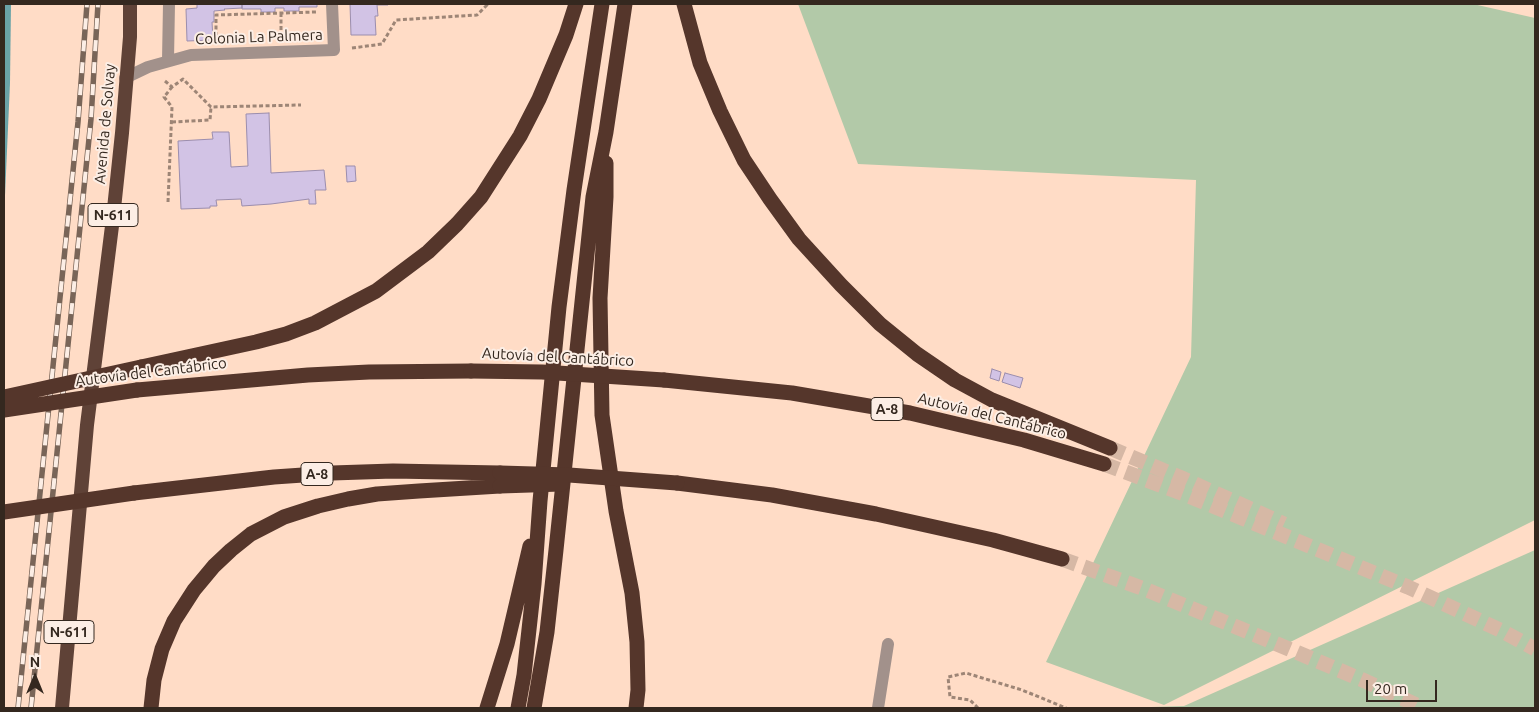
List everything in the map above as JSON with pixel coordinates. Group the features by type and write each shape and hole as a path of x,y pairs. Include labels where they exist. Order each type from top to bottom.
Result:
{"highway":[{"name":"Avenida de Solvay","path":"62,708 87,425 122,133 125,78 130,37 130,4"},
{"path":"4,397 286,334 315,323 376,291 428,252 481,197 520,136 539,99 566,35 576,4"},
{"path":"518,708 524,674 534,584 559,307 574,190 602,4"},
{"path":"534,708 555,559 592,197 606,132 625,4"},
{"path":"684,4 700,62 720,111 744,160 799,239 841,285 880,324 917,354 955,380 992,400 1110,448"},
{"path":"606,132 606,197 600,298 602,415 616,511 632,592 637,642 638,690 636,708"},
{"name":"Autovía del Cantábrico","path":"4,410 137,390 308,375 369,372 542,372 664,380 792,393 893,410 1007,436 1104,464"},
{"name":"A-8","path":"4,512 134,493 245,480 332,473 393,472 500,480 569,475 677,483 772,495 876,514 993,540 1062,559"},
{"path":"150,708 154,680 162,649 174,621 194,590 214,566 251,534 284,517 348,499 500,480"},
{"path":"487,708 507,644 540,501"}],"street":[{"path":"168,60 169,4"},
{"name":"Colonia La Palmera","path":"125,78 168,60 191,55 334,50 332,8"},
{"path":"878,708 888,644"}],"path":[{"path":"334,50 382,44 396,20 477,15 487,4"},
{"path":"217,54 216,15 332,8"},
{"path":"182,79 211,108 300,105"},
{"path":"168,202 172,108 164,97 172,87"},
{"path":"172,122 210,120 211,108"},
{"path":"978,708 970,700 950,697 948,677 966,673 1022,690 1066,708"}],"green space":[{"path":"798,4 1473,4 1535,18 1535,520 1164,705 1046,662 1191,357 1196,180 858,164"},
{"path":"1535,550 1535,708 1118,708 1184,706"}],"water":[{"path":"4,4 11,4 10,83 4,218"}],"building":[{"path":"197,4 242,4 242,8 214,11 214,22 212,22 213,40 187,41 186,9 197,8"},
{"path":"242,4 317,4 317,7 299,7 299,11 284,11 284,8 275,8 275,12 261,12 261,9 242,9"},
{"path":"350,4 388,4 377,5 378,16 375,16 376,35 351,35"},
{"path":"269,113 271,173 324,170 326,190 315,190 316,204 309,204 309,199 242,206 241,199 216,200 217,206 210,206 210,208 181,209 178,141 213,139 212,132 229,132 231,167 248,166 246,114"},
{"path":"346,166 355,166 356,181 347,182"},
{"path":"992,369 1001,372 999,381 990,378"},
{"path":"1005,373 1023,378 1020,388 1002,382"}],"tunnel":[{"path":"1110,448 1284,524"},
{"path":"1104,464 1184,494 1408,587 1502,631 1535,649"},
{"path":"1062,559 1147,590 1365,681 1423,708"}],"railway":[{"path":"18,708 78,122 87,4"},
{"path":"31,708 91,119 98,4"}]}
